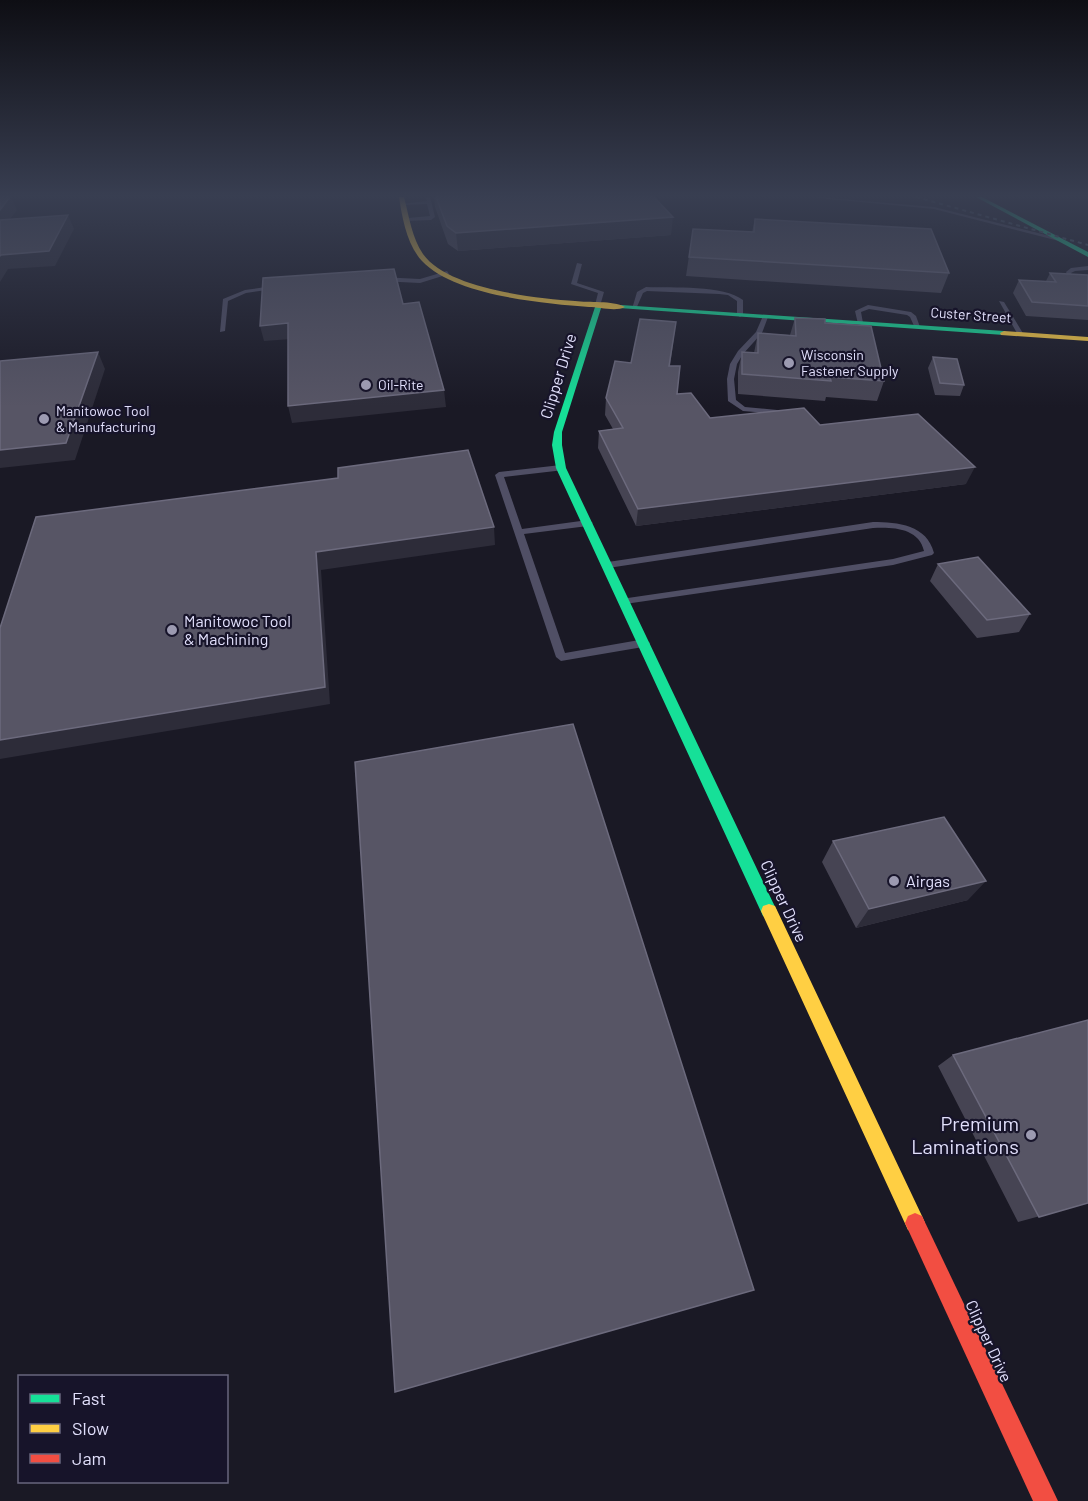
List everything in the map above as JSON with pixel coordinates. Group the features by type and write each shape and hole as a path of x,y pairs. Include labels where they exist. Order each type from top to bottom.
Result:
{"street":[{"name":"Custer Street","path":"437,267 479,286 506,293 598,305 1088,339"},
{"name":"Clipper Drive","path":"598,305 558,432 557,445 561,468 1046,1501"}],"lane":[{"path":"578,267 574,284 601,292 598,305"},
{"path":"1075,286 1068,273 1073,269 1088,268"},
{"path":"372,280 399,278 420,280 447,273"},
{"path":"222,331 225,300 236,293 292,286"},
{"path":"634,308 640,292 646,289 719,292 730,294 740,300 740,315"},
{"path":"1001,302 1021,334"},
{"path":"765,317 758,338 734,360 730,375 732,401 743,409 792,413"},
{"path":"561,468 499,475 561,657 645,644"},
{"path":"518,532 588,523"},
{"path":"608,565 873,525 894,524 906,527 929,548 929,553 893,562 625,601"}],"building":[{"path":"852,267 947,267 949,273"},
{"path":"394,269 403,304 419,302 444,390 288,406 288,323 260,326 263,278"},
{"path":"1050,273 1088,275 1088,306 1032,302 1019,280 1056,282"},
{"path":"795,318 825,319 825,323 871,326 884,381 830,377 831,381 742,374 742,352 758,353 758,333 796,336"},
{"path":"640,319 676,322 669,366 680,366 677,394 691,393 710,418 804,408 820,425 918,414 975,467 638,509 599,431 623,428 606,398 615,361 631,363"},
{"name":"Manitowoc Tool & Manufacturing","path":"98,352 66,443 0,450 0,361"},
{"path":"933,357 957,359 964,385 940,383"},
{"name":"Manitowoc Tool & Machining","path":"468,450 494,527 316,552 325,687 0,740 0,628 36,517 338,478 338,468"},
{"path":"978,557 1030,614 987,620 938,564"},
{"path":"573,724 754,1290 395,1392 355,762"},
{"path":"944,817 986,881 869,909 833,841"},
{"name":"Premium Laminations","path":"1088,1020 1088,1203 1039,1217 953,1055"}],"traffic: fast":[{"path":"598,305 558,432 557,445 561,468 769,911"},
{"path":"621,307 1004,333"}],"traffic: slow":[{"path":"435,267 466,283 491,291 547,300 621,307"},
{"path":"1004,333 1088,339"},
{"path":"769,911 915,1223"}],"traffic: jam":[{"path":"915,1223 1046,1501"}],"place":[{"name":"Wisconsin Fastener Supply","path":"789,363"},
{"name":"Oil-Rite","path":"366,385"},
{"name":"Manitowoc Tool & Manufacturing","path":"44,419"},
{"name":"Manitowoc Tool & Machining","path":"172,630"},
{"name":"Airgas","path":"894,881"},
{"name":"Premium Laminations","path":"1031,1135"}]}
